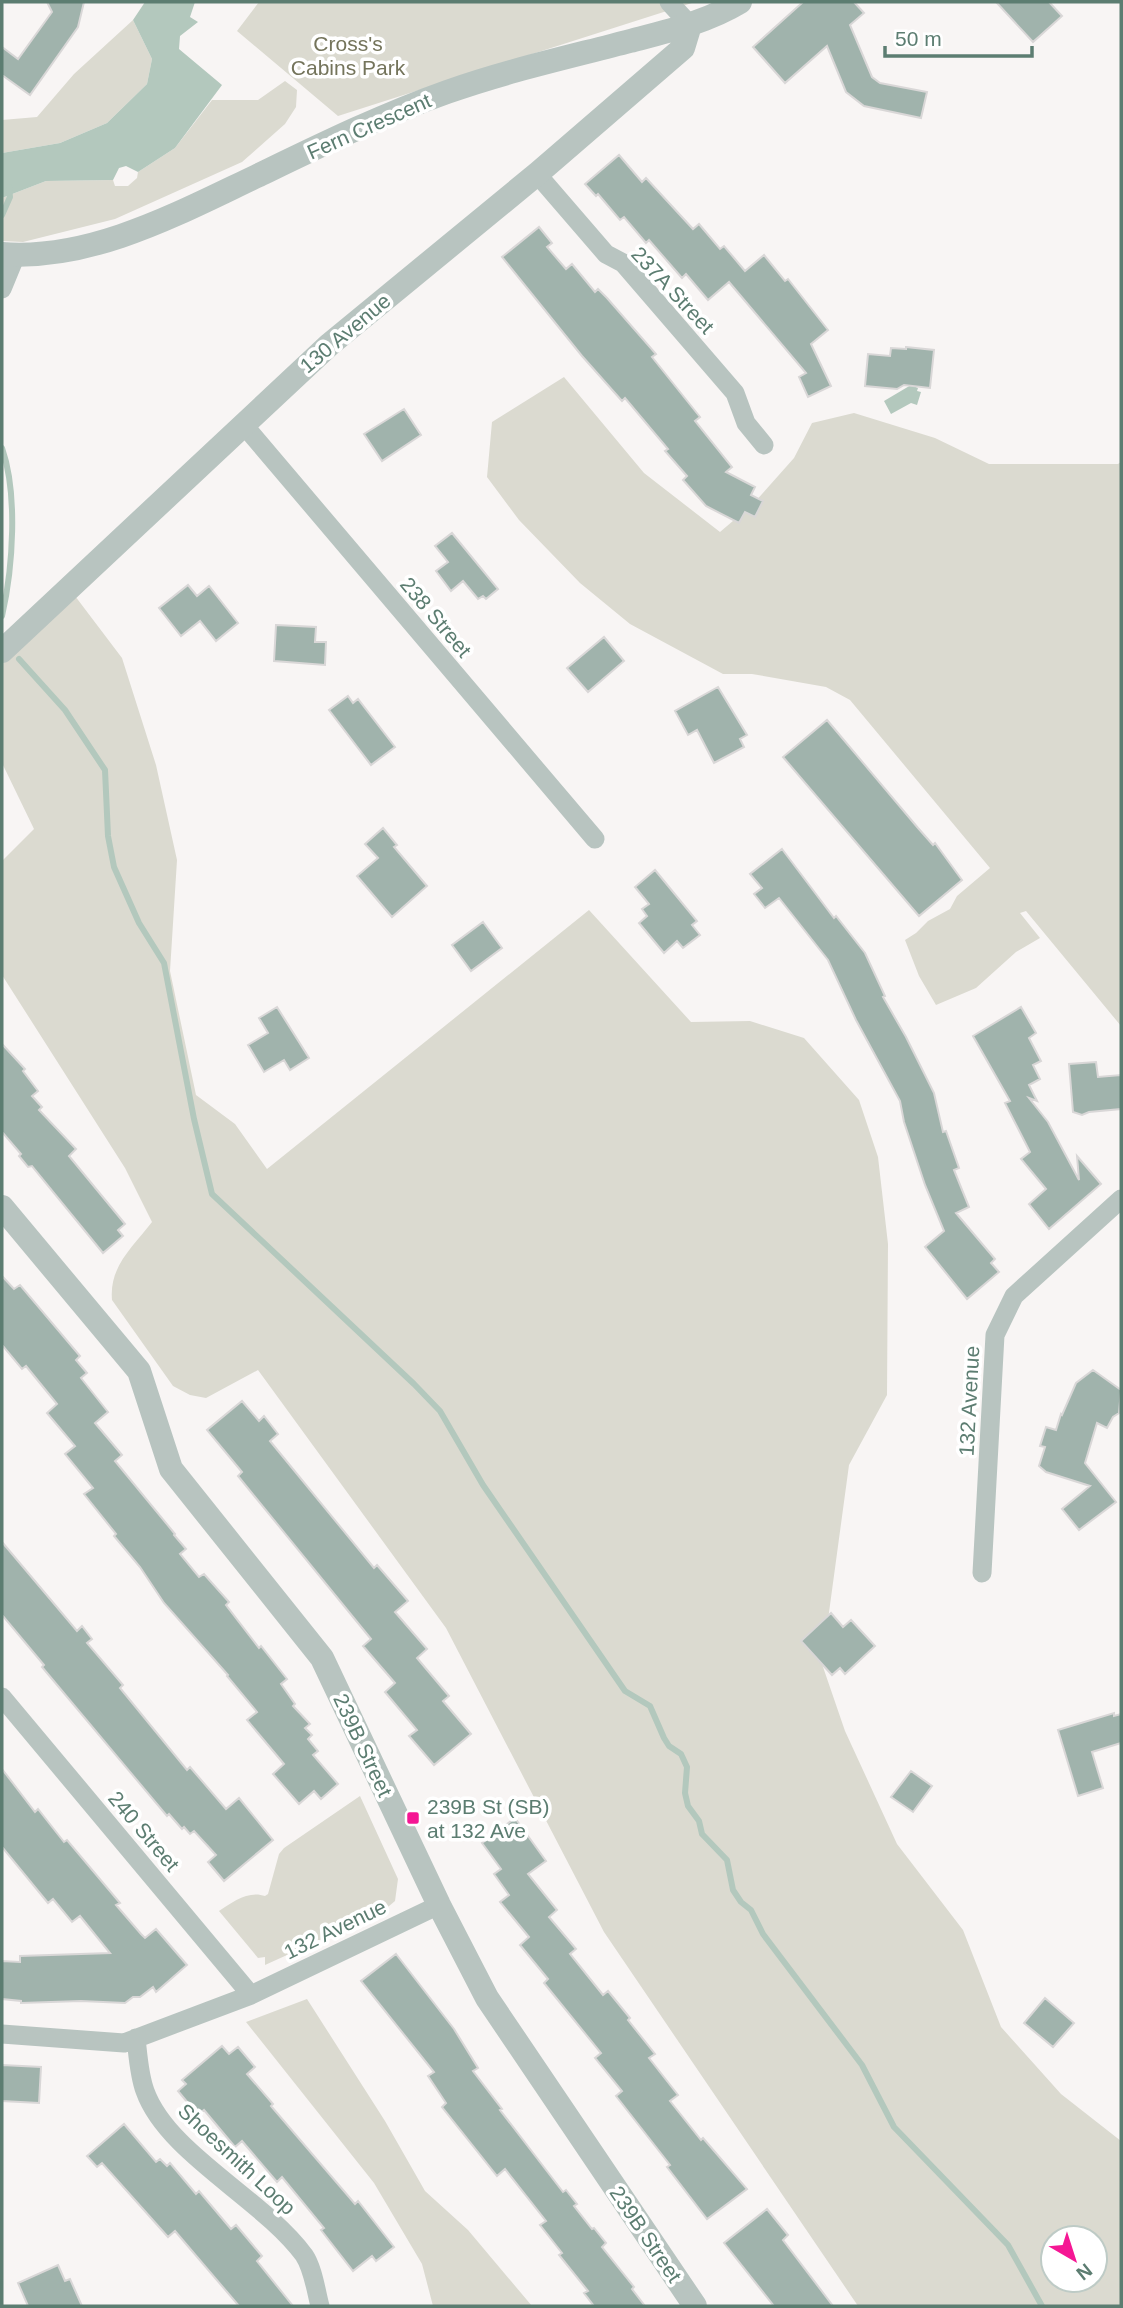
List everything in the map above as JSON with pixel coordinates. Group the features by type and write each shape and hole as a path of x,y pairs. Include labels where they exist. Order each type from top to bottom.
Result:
{"street":[{"path":"669,2 690,25"},
{"name":"Fern Crescent","path":"9,254 66,250 118,236 175,214 447,92 690,25 740,2"},
{"name":"130 Avenue","path":"2,651 329,345 537,174 683,48 690,25"},
{"name":"237A Street","path":"537,174 606,254 623,263 735,393 746,423 764,445"},
{"path":"2,289 9,254"},
{"name":"238 Street","path":"243,424 595,839"},
{"name":"132 Avenue","path":"982,1573 995,1335 1014,1296 1121,1199"},
{"name":"239B Street","path":"2,1207 139,1371 171,1469 322,1658 439,1905 487,1997 695,2306"},
{"name":"240 Street","path":"2,1697 251,1995"},
{"name":"132 Avenue","path":"2,2034 124,2043 251,1995 439,1905"},
{"name":"Shoesmith Loop","path":"136,2038 145,2091 161,2122 264,2212 306,2257 320,2306"}],"green space":[{"name":"Cross's Cabins Park","path":"259,2 695,2 338,116 237,31"},
{"path":"133,20 152,59 147,84 107,123 60,143 2,153 2,120 37,117 74,74"},
{"path":"285,81 297,90 296,107 285,124 242,162 115,219 23,242 2,241 2,198 46,181 113,180 115,186 128,186 137,178 138,172 175,148 212,100 258,100"},
{"path":"564,377 644,473 720,532 754,503 794,458 812,423 854,413 935,438 989,464 1121,462 1121,1026 1026,911 1020,913 1040,938 1016,952 976,988 936,1005 919,976 905,940 928,921 950,909 957,896 990,868 850,700 826,687 752,674 723,674 630,624 580,583 519,520 487,477 492,422"},
{"path":"69,588 122,658 156,765 177,860 170,971 196,1095 235,1124 267,1169 589,910 691,1022 750,1021 804,1038 859,1100 878,1157 888,1244 887,1395 849,1465 822,1664 845,1731 897,1844 963,1930 1001,2027 1061,2094 1121,2141 1121,2306 858,2306 604,1932 446,1628 258,1370 206,1398 190,1395 173,1386 112,1300 114,1277 118,1267 152,1222 125,1168 2,975 2,861 34,829 2,763 2,651"},
{"path":"360,1796 398,1879 395,1901 382,1912 265,1965 265,1957 258,1958 219,1911 247,1896 268,1894 279,1854 284,1848"},
{"path":"307,1999 385,2121 425,2191 468,2230 532,2306 433,2306 422,2264 374,2183 246,2022"}],"shaded area":[{"path":"145,2 195,2 190,17 198,22 180,36 179,49 222,85 175,148 138,172 126,166 119,168 113,180 46,181 2,198 2,153 60,143 107,123 147,84 152,59 133,20"},
{"path":"911,385 921,392 917,405 911,403 891,414 884,401"}],"building":[{"path":"47,2 84,2 78,27 30,95 2,75 2,47 18,59 52,12"},
{"path":"803,2 854,2 864,13 850,25 872,77 880,83 927,92 921,118 864,106 846,92 827,46 785,83 753,47"},
{"path":"996,2 1049,2 1062,16 1033,42"},
{"path":"619,155 642,182 646,178 693,229 699,224 720,249 724,246 745,271 764,255 785,281 788,279 828,330 811,344 831,386 808,397 799,377 806,373 729,282 708,300 686,274 682,278 649,240 646,243 624,217 620,220 598,194 596,196 585,184"},
{"path":"539,227 552,243 547,247 566,269 572,264 595,292 598,289 607,298 656,354 652,357 700,417 695,421 732,467 726,472 755,487 751,495 763,501 755,517 745,512 739,523 706,506 683,480 687,476 665,451 668,449 625,398 622,401 582,356 502,257"},
{"path":"891,348 934,350 930,388 904,385 897,389 865,386 868,354 890,356"},
{"path":"404,409 421,435 382,461 364,434"},
{"path":"452,533 498,589 486,599 483,596 478,599 463,581 451,591 436,571 448,562 435,546"},
{"path":"188,585 197,596 209,586 238,623 216,641 200,621 181,636 159,608"},
{"path":"276,625 316,627 315,642 326,642 325,665 274,661"},
{"path":"604,637 624,661 588,692 567,668"},
{"path":"718,687 747,735 740,739 744,747 714,763 697,730 688,735 675,711"},
{"path":"348,696 353,703 358,699 395,747 371,765 329,710"},
{"path":"827,720 918,828 933,845 935,843 962,880 919,916 783,757"},
{"path":"383,828 397,845 394,847 427,886 392,917 357,876 378,858 365,844"},
{"path":"782,849 834,918 836,916 865,953 885,996 883,997 934,1093 943,1132 946,1131 959,1168 954,1170 969,1207 956,1213 995,1259 991,1263 999,1272 967,1299 925,1247 944,1231 925,1185 904,1122 900,1101 856,1020 828,960 779,898 765,908 754,894 762,888 750,874"},
{"path":"655,870 697,921 692,925 700,935 683,948 677,941 664,953 639,923 647,916 642,909 649,904 635,887"},
{"path":"483,922 502,948 471,971 452,945"},
{"path":"277,1007 309,1058 290,1070 284,1060 264,1072 248,1045 268,1033 259,1018"},
{"path":"1021,1007 1036,1033 1029,1038 1041,1061 1033,1065 1040,1079 1029,1085 1037,1101 1029,1098 1048,1122 1079,1180 1077,1156 1101,1184 1049,1229 1029,1204 1046,1189 1021,1159 1030,1152 1005,1103 1010,1101 973,1036"},
{"path":"2,1044 25,1069 23,1071 38,1091 32,1096 42,1107 39,1110 76,1149 69,1156 125,1224 118,1230 123,1236 103,1253 32,1166 28,1167 19,1156 21,1154 2,1132"},
{"path":"1096,1062 1098,1077 1121,1075 1121,1109 1082,1115 1073,1112 1069,1064"},
{"path":"2,1276 14,1289 20,1285 80,1356 76,1360 87,1373 81,1378 108,1412 95,1423 122,1455 115,1461 186,1549 180,1554 199,1577 204,1574 229,1602 226,1605 287,1679 281,1684 295,1704 293,1706 310,1724 305,1728 312,1735 308,1739 318,1751 313,1755 338,1784 321,1799 314,1791 299,1804 273,1774 284,1764 247,1720 257,1712 164,1603 140,1567 114,1536 116,1534 84,1494 93,1488 65,1454 75,1446 47,1413 57,1404 26,1366 22,1369 2,1345"},
{"path":"1093,1370 1121,1390 1119,1413 1113,1417 1107,1428 1097,1423 1085,1463 1116,1502 1079,1530 1062,1509 1090,1486 1046,1472 1039,1466 1045,1447 1040,1446 1046,1427 1056,1430 1076,1383"},
{"path":"242,1401 259,1421 264,1416 278,1434 270,1441 374,1568 377,1565 408,1601 395,1612 427,1649 417,1658 449,1696 443,1701 471,1734 434,1765 409,1736 417,1730 385,1692 395,1683 363,1646 371,1639 238,1476 242,1472 207,1430"},
{"path":"2,1542 77,1631 82,1626 92,1639 87,1643 123,1685 120,1688 187,1770 190,1767 226,1809 239,1798 273,1840 224,1881 208,1862 216,1855 194,1831 190,1834 169,1814 167,1816 2,1615"},
{"path":"831,1613 843,1627 851,1620 875,1646 845,1674 840,1668 832,1675 801,1641"},
{"path":"1114,1713 1114,1716 1121,1714 1121,1743 1092,1752 1103,1788 1078,1796 1058,1730"},
{"path":"2,1769 35,1812 38,1809 64,1842 67,1840 120,1903 116,1905 141,1934 145,1938 156,1929 187,1965 156,1992 153,1987 140,1997 133,1997 125,2003 21,2003 2,1999 2,1961 20,1962 20,1956 110,1953 80,1916 72,1922 53,1899 48,1903 2,1847"},
{"path":"911,1771 932,1786 913,1812 891,1797"},
{"path":"515,1818 546,1861 528,1874 557,1910 549,1917 576,1949 570,1954 603,1995 608,1991 630,2018 628,2020 655,2054 649,2058 678,2095 670,2101 701,2140 703,2138 747,2189 707,2219 667,2167 670,2165 616,2096 622,2091 595,2058 601,2053 544,1983 548,1979 520,1945 529,1937 500,1902 509,1895 494,1874 501,1869 482,1843"},
{"path":"396,1954 454,2029 478,2068 473,2071 502,2109 500,2110 563,2192 566,2190 577,2204 574,2206 592,2229 594,2228 606,2243 602,2247 634,2287 632,2289 645,2306 594,2306 584,2293 588,2291 559,2255 562,2253 540,2225 546,2221 505,2169 497,2176 442,2107 446,2103 428,2076 434,2072 361,1981"},
{"path":"1045,1998 1074,2023 1053,2047 1024,2023"},
{"path":"222,2046 229,2054 238,2047 255,2067 247,2074 273,2104 271,2106 355,2204 358,2201 394,2247 376,2261 372,2256 353,2271 321,2230 324,2228 282,2177 277,2182 242,2141 235,2147 204,2110 198,2115 178,2091 186,2084 182,2080"},
{"path":"2,2065 41,2067 39,2103 2,2101"},
{"path":"124,2124 156,2162 160,2159 167,2166 170,2163 196,2194 199,2191 231,2229 236,2225 262,2256 257,2261 293,2306 239,2306 175,2231 168,2237 102,2163 97,2167 87,2156"},
{"path":"767,2209 788,2235 783,2240 833,2306 774,2306 724,2243"},
{"path":"58,2265 65,2281 70,2279 82,2306 28,2306 18,2283"}],"waterway":[{"path":"2,215 10,197 9,187"},
{"path":"2,448 12,509 9,576 2,616"},
{"path":"19,659 65,710 105,770 108,836 114,867 139,923 164,963 194,1119 212,1194 440,1411 483,1485 625,1691 650,1706 669,1746 681,1754 687,1767 685,1793 688,1806 699,1821 702,1834 727,1860 733,1890 741,1902 751,1910 763,1934 862,2065 894,2127 1008,2245 1042,2306"}],"place":[{"name":"239B St (SB) at 132 Ave","path":"413,1818"}]}
